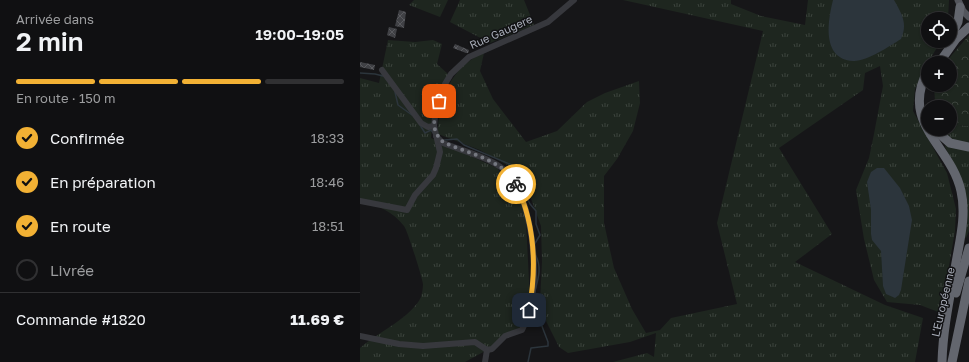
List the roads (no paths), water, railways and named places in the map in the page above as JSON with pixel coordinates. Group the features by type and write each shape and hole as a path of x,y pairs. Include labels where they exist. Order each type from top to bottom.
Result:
{"highway":[{"path":"957,24 959,3"},
{"path":"944,56 956,39 969,27"},
{"path":"921,92 920,115 926,129 955,173 960,188 963,207 961,232 943,330 942,362"},
{"path":"942,136 950,143 969,147"},
{"name":"L'Européenne","path":"942,362 953,307 969,248"},
{"name":"L'Européenne","path":"952,362 969,281"},
{"path":"952,362 969,299"}],"main road":[{"path":"959,3 969,17"}],"street":[{"name":"Rue Gaugere","path":"360,201 407,210 415,195 433,175 436,168 440,152 434,126 445,84 451,74 458,66 470,57 548,22 574,0"},
{"path":"382,70 421,123 428,127 434,126"},
{"path":"360,336 399,344 423,346 474,342 487,350 492,349 505,336 522,330 526,323 533,287 531,227 512,177 501,167 443,142 436,136"},
{"path":"485,362 487,350"}],"waterway":[{"path":"360,73 383,76"},
{"path":"395,92 398,105 412,115"},
{"path":"420,125 425,133 431,130 434,134"},
{"path":"444,140 457,139 464,145 519,168 523,190 530,204 536,211 536,224 540,235 534,245"},
{"path":"535,291 539,269 536,256"},
{"path":"528,362 531,348 548,346 534,301"}]}
